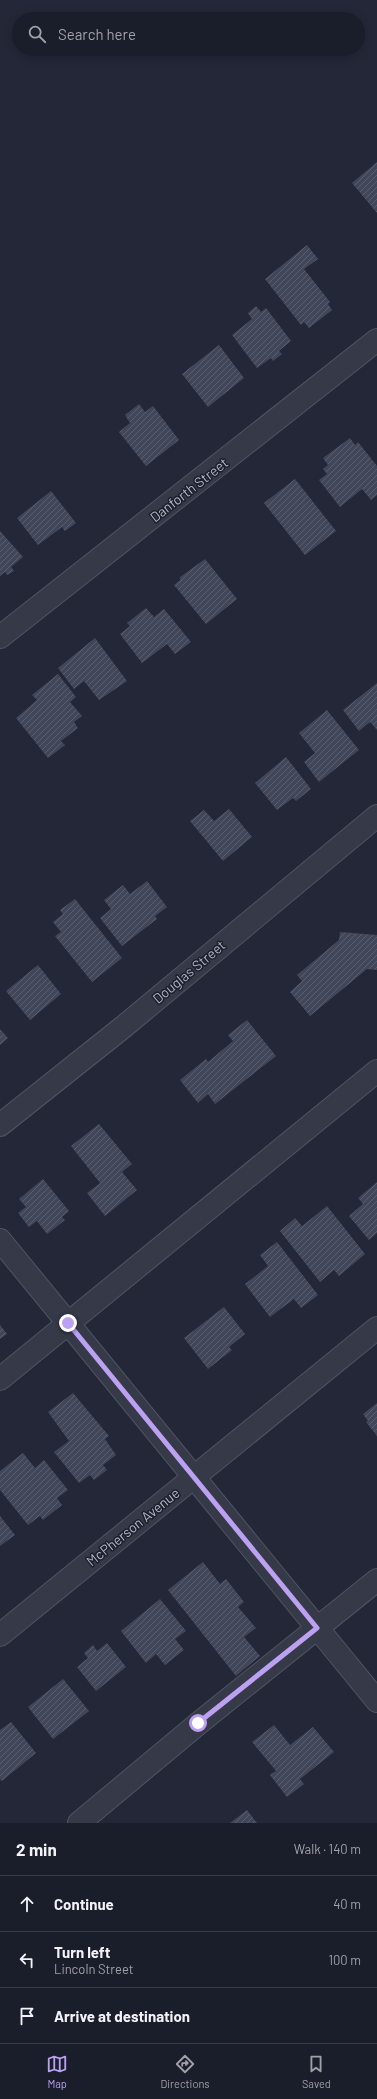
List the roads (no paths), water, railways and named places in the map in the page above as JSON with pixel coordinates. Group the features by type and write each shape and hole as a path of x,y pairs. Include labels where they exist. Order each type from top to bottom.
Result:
{"street":[{"name":"Danforth Street","path":"0,637 377,340"},
{"name":"Douglas Street","path":"0,1125 122,1028 377,816"},
{"path":"0,1379 377,1071"},
{"path":"0,1240 377,1701"},
{"name":"McPherson Avenue","path":"0,1635 377,1328"},
{"path":"79,1823 198,1723 377,1580"}]}
